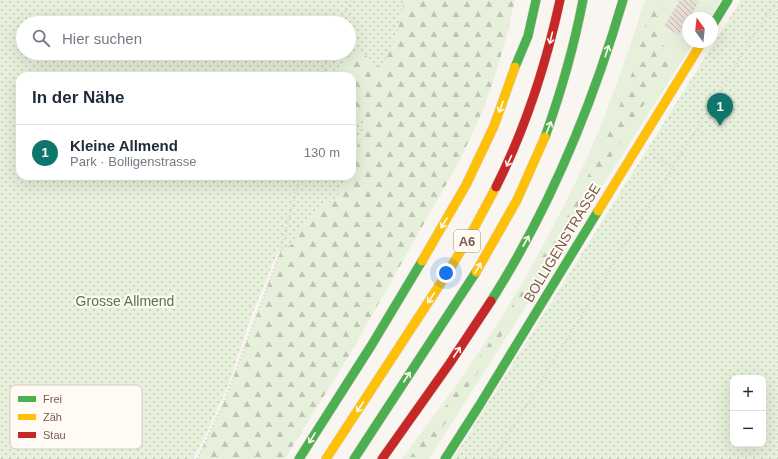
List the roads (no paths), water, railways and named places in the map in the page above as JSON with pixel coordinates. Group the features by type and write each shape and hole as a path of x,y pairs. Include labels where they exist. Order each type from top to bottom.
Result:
{"main road":[{"path":"299,459 371,346 449,215 488,139 501,107 528,36 536,0"},
{"name":"A6","path":"326,459 440,285 496,187 515,148 531,108 544,68 560,0"},
{"name":"A6","path":"354,459 462,292 497,236 518,197 537,157 553,116 567,74 584,0"},
{"path":"382,459 474,328 536,224 562,169 585,114 595,88 623,0"},
{"path":"718,16 728,0"},
{"path":"514,70 518,34"},
{"name":"BOLLIGENSTRASSE","path":"445,459 698,48"}],"place":[{"name":"Kleine Allmend","path":"720,126"}],"park label":[{"name":"Grosse Allmend","path":"125,301"}]}
